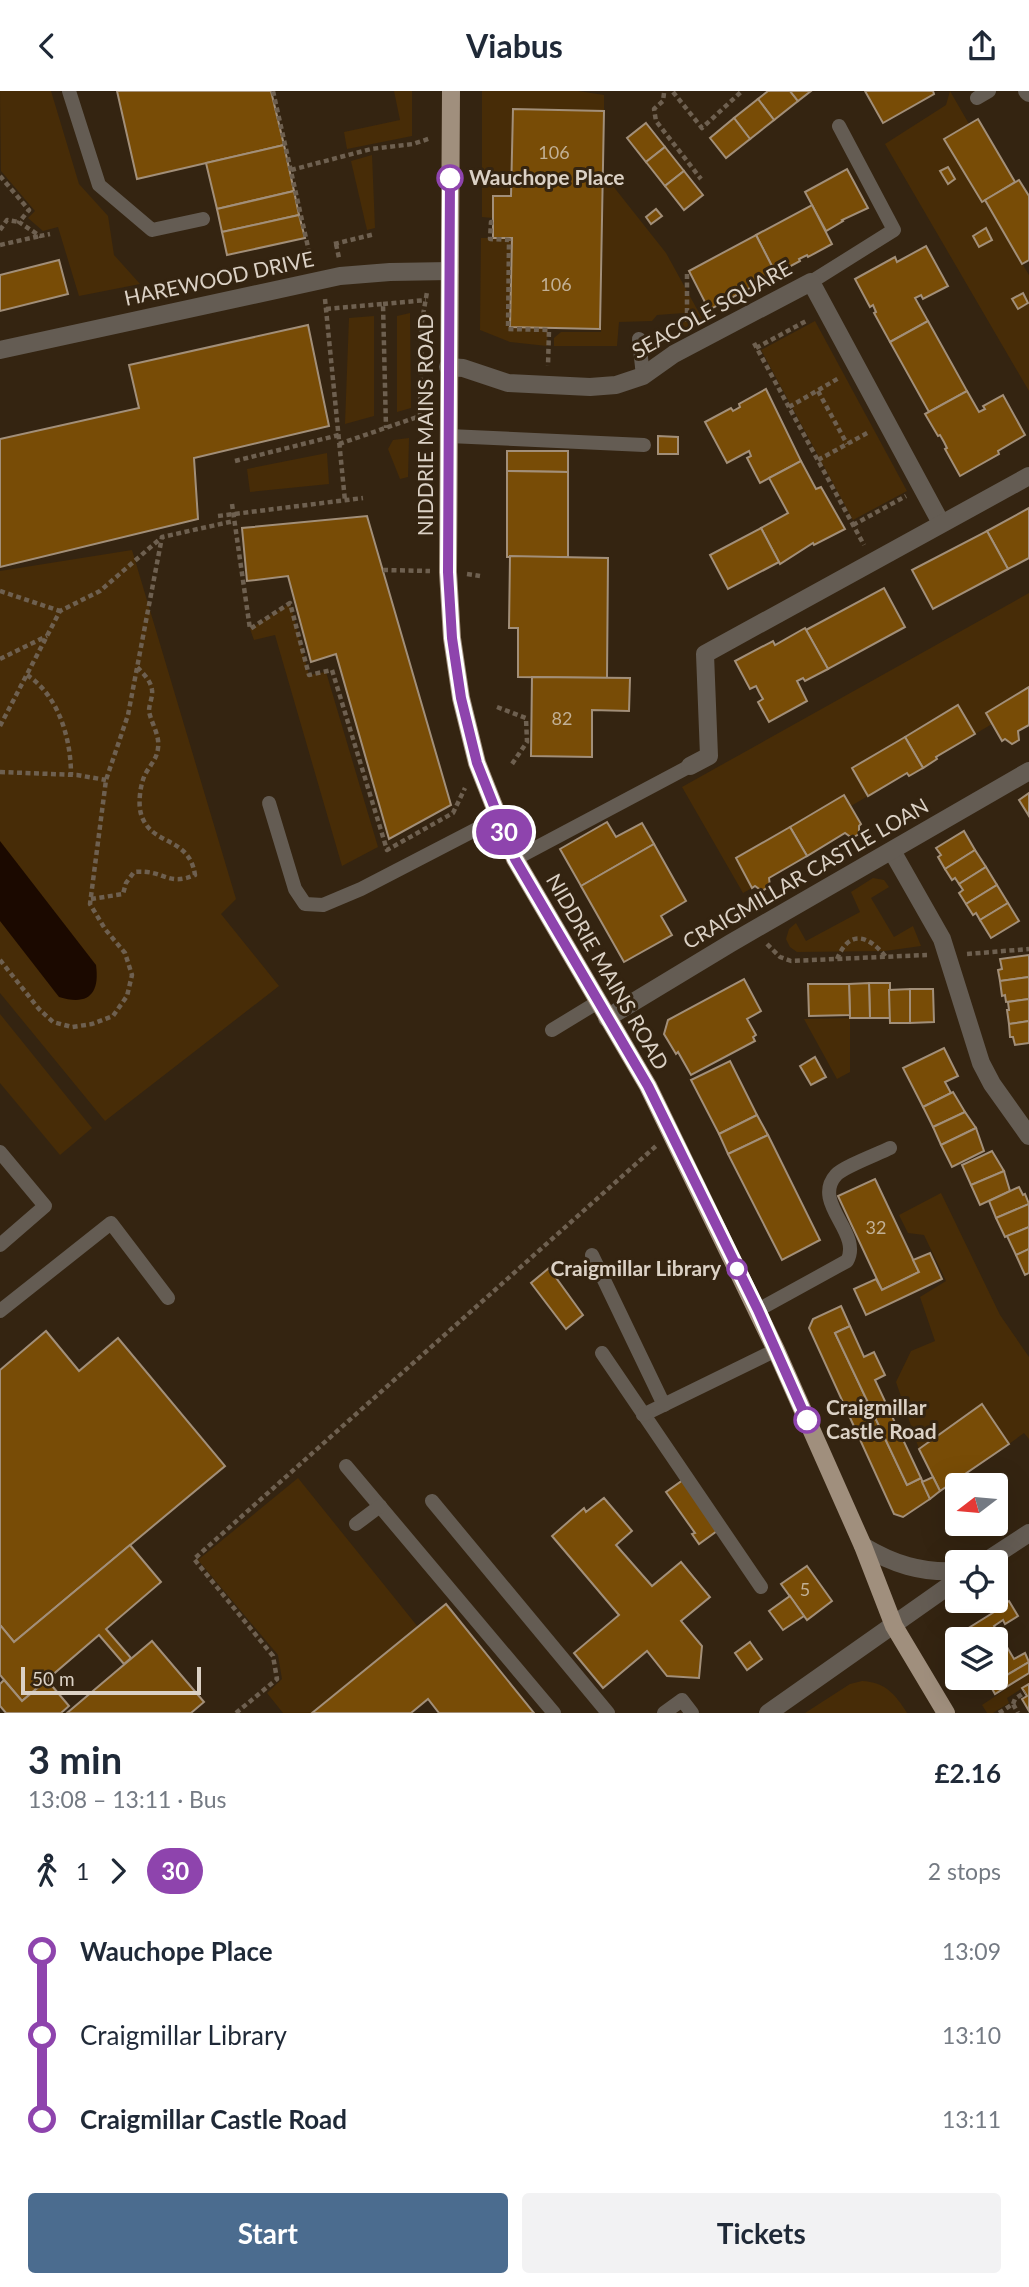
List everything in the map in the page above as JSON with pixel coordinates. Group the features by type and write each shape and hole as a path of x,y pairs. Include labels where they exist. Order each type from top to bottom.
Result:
{"main road":[{"name":"NIDDRIE MAINS ROAD","path":"451,91 448,551 452,638 461,698 477,763 515,859 648,1086 671,1132 758,1310 863,1546 894,1626 946,1713"}],"street":[{"name":"HAREWOOD DRIVE","path":"0,350 340,276 450,271"},
{"name":"SEACOLE SQUARE","path":"448,367 463,368 508,383 590,387 616,385 643,376 687,347 811,282 941,523"},
{"path":"690,766 709,756 705,654 1029,476"},
{"name":"CRAIGMILLAR CASTLE LOAN","path":"607,1018 758,927 1029,771"},
{"path":"892,851 947,954 981,1062 992,1084 1029,1136"},
{"path":"1003,1550 1029,1533"},
{"path":"863,1546 884,1559 903,1566 924,1571 945,1571"},
{"path":"768,1713 945,1589"}],"lane":[{"path":"69,91 99,185 152,230 203,219"},
{"path":"811,282 894,230 839,126"},
{"path":"639,339 643,376"},
{"path":"449,436 644,445"},
{"path":"515,859 690,766"},
{"path":"269,803 295,889 305,904 323,905 361,889 498,818"},
{"path":"552,1030 598,1002"},
{"path":"758,1310 847,1261 851,1254 850,1245 829,1199 829,1188 836,1174 890,1148"},
{"path":"0,1152 45,1206 0,1245"},
{"path":"0,1311 111,1223 168,1298"},
{"path":"592,1255 664,1405"},
{"path":"643,1415 776,1350"},
{"path":"601,1353 761,1587"},
{"path":"346,1466 554,1713"},
{"path":"432,1501 608,1713"},
{"path":"356,1524 380,1506"},
{"path":"664,1713 682,1700 692,1713"}],"path":[{"path":"273,91 310,256"},
{"path":"673,92 702,128 743,91"},
{"path":"664,93 663,101 654,109 656,121 701,179"},
{"path":"291,170 371,149 413,144 451,128"},
{"path":"0,176 29,211 19,222"},
{"path":"0,230 7,220 19,222 40,236"},
{"path":"493,222 490,239 509,240 508,329 549,330 548,385"},
{"path":"0,245 50,234"},
{"path":"334,244 375,234"},
{"path":"340,444 420,416 422,321 430,272"},
{"path":"687,274 687,347"},
{"path":"323,279 345,501"},
{"path":"326,309 426,300"},
{"path":"383,304 386,428"},
{"path":"816,315 755,345 873,561"},
{"path":"789,407 848,373"},
{"path":"818,391 847,444"},
{"path":"818,460 877,428"},
{"path":"235,461 338,435"},
{"path":"853,525 912,492"},
{"path":"218,516 363,498"},
{"path":"232,504 250,629 290,603 309,675 332,670 387,849 453,813 477,763"},
{"path":"0,726 60,611 100,590 162,537 234,521"},
{"path":"0,960 39,1009 53,1022 72,1027 92,1024 113,1016 127,996 132,975 125,953 90,905 106,780 128,715 162,537"},
{"path":"0,591 60,611"},
{"path":"0,659 48,635"},
{"path":"91,899 123,894 126,883 134,872 160,873 172,881 183,881 195,875 193,861 180,847 149,830 140,813 140,794 145,775 153,764 159,747 149,711 152,688 137,667"},
{"path":"27,675 40,684 58,715 69,743 71,775"},
{"path":"498,707 526,718 527,742 512,764"},
{"path":"0,772 71,775 106,780"},
{"path":"758,927 767,944 780,957 791,961 1029,949"},
{"path":"837,959 848,942 857,939 874,943 886,957"},
{"path":"236,1713 276,1679 273,1656 194,1559 671,1132"},
{"path":"999,1713 1025,1692"},
{"path":"1013,1704 1018,1713"}],"shaded area":[{"path":"0,91 51,91 79,184 108,216 114,255 140,284 79,296 58,227 43,231 28,218 35,211 1,171"},
{"path":"394,91 412,91 412,136 347,149 344,132 400,120"},
{"path":"482,91 578,91 604,95 604,111 513,109 511,196 493,218 482,217"},
{"path":"950,91 969,124 945,138 1029,275 1029,391 885,144 946,105"},
{"path":"372,155 375,228 367,230 351,161"},
{"path":"604,181 609,181 666,253 703,320 685,329 682,324 687,318 684,313 657,315 652,321 619,322 617,346 554,346 554,338 561,332 601,332"},
{"path":"481,238 512,238 510,327 548,328 547,346 510,342 480,330"},
{"path":"410,313 411,408 397,412 397,316"},
{"path":"374,316 374,416 345,424 349,318"},
{"path":"815,321 907,491 853,520 761,350"},
{"path":"409,438 408,477 400,479 388,449 393,440"},
{"path":"327,453 329,484 250,492 247,469"},
{"path":"132,550 236,899 221,914 279,986 105,1121 0,993 0,571"},
{"path":"1029,593 1029,687 986,713 992,724 975,734 958,705 852,767 868,796 851,806 844,795 736,858 752,888 743,893 682,787"},
{"path":"290,603 309,675 326,672 378,847 342,866 275,635 254,640 250,629"},
{"path":"0,841 96,965 94,990 85,998 78,1000 59,997 0,921"},
{"path":"873,878 884,880 889,887 871,898 894,937 913,926 921,946 885,951 797,952 790,947 786,939 789,929 796,923 806,941 860,912 851,892"},
{"path":"0,1014 92,1128 60,1155 0,1083"},
{"path":"850,1018 850,1072 837,1079 804,1019"},
{"path":"941,1193 1000,1315 1029,1357 1029,1439 1024,1433 1009,1444 982,1404 919,1449 896,1382 911,1351 935,1341 920,1297 946,1281 924,1235 908,1233 899,1215"},
{"path":"298,1478 418,1627 311,1713 283,1713 267,1693 282,1679 278,1655 198,1560"},
{"path":"1029,1674 1029,1684 1007,1698 1009,1703 993,1713 987,1713 982,1705"},
{"path":"862,1681 889,1690 907,1713 805,1713 850,1684"}],"building":[{"path":"117,91 271,91 284,145 137,179"},
{"path":"768,91 790,91 798,101 774,120 758,99"},
{"path":"790,91 811,91 798,101"},
{"path":"865,91 933,91 934,94 883,123"},
{"path":"758,99 774,120 750,139 734,118"},
{"path":"513,109 604,111 600,329 510,327 512,238 493,238 493,196 511,196"},
{"path":"734,118 750,139 726,158 710,138"},
{"path":"978,119 1015,182 982,202 944,139"},
{"path":"646,123 665,147 646,162 627,138"},
{"path":"284,145 294,191 217,209 206,163"},
{"path":"665,147 684,171 665,186 646,162"},
{"path":"948,167 955,179 948,184 940,171"},
{"path":"847,169 868,208 826,231 805,192"},
{"path":"684,171 703,195 684,210 665,186"},
{"path":"1019,180 1029,196 1029,260 1022,264 985,200"},
{"path":"294,191 299,215 222,232 217,209"},
{"path":"812,205 832,244 799,259 800,261 776,274 756,235"},
{"path":"656,209 662,216 651,224 646,217"},
{"path":"299,215 305,238 227,255 222,232"},
{"path":"986,228 992,240 979,247 973,236"},
{"path":"756,235 776,274 709,310 689,271"},
{"path":"926,246 948,286 923,299 921,295 915,298 928,321 890,342 874,313 876,312 873,305 870,307 855,279 895,257 897,262"},
{"path":"59,260 68,294 0,311 0,275"},
{"path":"1023,293 1028,303 1018,309 1012,299"},
{"path":"928,321 967,391 929,412 890,342"},
{"path":"308,325 329,426 194,458 198,519 0,567 0,439 139,408 129,365"},
{"path":"766,389 801,461 760,483 747,458 751,456 749,451 727,463 705,422 731,408 733,411 740,407 739,404"},
{"path":"967,391 979,412 985,409 983,406 1003,395 1025,435 998,451 999,454 960,476 944,442 925,414"},
{"path":"658,436 678,437 678,454 658,454"},
{"path":"507,451 568,451 568,472 507,471"},
{"path":"801,461 816,489 821,487 845,529 814,545 813,543 780,564 761,528 788,513 769,478"},
{"path":"507,471 568,472 568,557 507,557"},
{"path":"1029,508 1029,558 1008,569 987,531"},
{"path":"367,516 451,805 389,839 336,654 311,662 288,576 247,581 242,528"},
{"path":"761,528 779,562 728,589 710,555"},
{"path":"987,531 1008,569 933,609 912,570"},
{"path":"510,556 608,558 607,678 518,677 518,628 509,628"},
{"path":"884,588 905,627 828,669 806,630"},
{"path":"805,628 828,669 805,681 803,678 797,681 807,701 769,722 758,702 763,699 756,686 750,689 735,661 773,641 775,645"},
{"path":"532,677 630,678 629,711 592,710 592,757 531,756"},
{"path":"1029,687 1029,725 1018,731 1019,740 1012,744 1005,739 1002,741 986,713"},
{"path":"958,705 975,734 923,768 905,737"},
{"path":"905,737 923,768 909,776 907,773 868,796 852,768"},
{"path":"1029,793 1029,816 1019,800"},
{"path":"844,795 861,824 859,834 852,838 845,833 807,856 790,827"},
{"path":"607,822 616,837 642,823 654,844 581,886 560,849"},
{"path":"790,827 807,856 769,878 770,886 762,891 755,886 752,888 736,858"},
{"path":"964,831 975,850 945,869 936,848"},
{"path":"654,844 686,901 661,916 672,935 624,962 581,886"},
{"path":"975,850 986,867 959,884 955,878 952,880 945,869"},
{"path":"986,867 997,885 966,904 959,893 963,890 959,884"},
{"path":"997,885 1008,903 980,920 966,904"},
{"path":"1008,903 1019,921 991,938 980,920"},
{"path":"1029,955 1029,977 1000,981 1000,959"},
{"path":"1029,977 1029,999 1006,1002 1005,995 1002,996 1000,981"},
{"path":"744,979 761,1011 747,1019 756,1035 753,1037 755,1041 691,1075 664,1034 668,1020"},
{"path":"869,983 890,983 890,1018 870,1018"},
{"path":"869,983 870,1018 850,1018 849,984"},
{"path":"808,984 849,984 850,1015 809,1016"},
{"path":"910,989 933,989 934,1022 910,1023"},
{"path":"910,989 910,1023 890,1023 889,990"},
{"path":"1029,999 1029,1021 1009,1024 1008,1002"},
{"path":"1029,1021 1029,1043 1015,1045 1013,1037 1010,1037 1009,1024"},
{"path":"944,1048 958,1076 945,1082 951,1093 923,1107 903,1068"},
{"path":"815,1057 826,1077 811,1085 800,1066"},
{"path":"730,1061 757,1115 719,1134 691,1080"},
{"path":"953,1092 965,1112 933,1127 923,1107"},
{"path":"965,1112 976,1128 941,1145 933,1127"},
{"path":"757,1115 768,1135 728,1154 719,1134"},
{"path":"976,1128 984,1151 952,1167 941,1145"},
{"path":"768,1135 820,1240 782,1260 728,1154"},
{"path":"992,1151 1004,1171 971,1185 962,1165"},
{"path":"1004,1171 1010,1191 980,1205 971,1185"},
{"path":"875,1179 919,1272 882,1290 838,1196"},
{"path":"1019,1187 1029,1204 996,1218 989,1201"},
{"path":"1029,1204 1029,1227 1005,1237 996,1218"},
{"path":"1029,1227 1029,1249 1016,1255 1007,1236"},
{"path":"1029,1249 1029,1273 1025,1275 1016,1255"},
{"path":"930,1253 942,1279 866,1315 854,1289 876,1279 882,1290 919,1272 913,1260"},
{"path":"549,1268 583,1315 566,1329 531,1283"},
{"path":"841,1306 850,1326 835,1333 907,1485 921,1478 930,1499 903,1517 894,1514 809,1328 813,1319"},
{"path":"850,1326 864,1357 874,1352 885,1375 875,1380 921,1478 907,1485 835,1333"},
{"path":"46,1331 79,1371 118,1338 225,1466 14,1642 0,1625 0,1370"},
{"path":"982,1404 1009,1444 966,1473 945,1473 945,1488 940,1491 919,1449"},
{"path":"933,1477 940,1491 930,1499 922,1482"},
{"path":"683,1480 717,1531 699,1544 692,1534 695,1533 666,1492"},
{"path":"604,1498 632,1531 616,1545 652,1586 681,1562 710,1597 681,1621 702,1646 699,1678 667,1676 647,1651 603,1688 574,1653 619,1615 552,1536 584,1508 586,1512"},
{"path":"130,1545 161,1582 106,1629 131,1658 124,1664 99,1635 22,1701 0,1675 0,1625 14,1642"},
{"path":"807,1566 832,1601 807,1620 781,1584"},
{"path":"790,1596 804,1616 783,1630 769,1611"},
{"path":"1008,1602 1018,1616 1005,1624 1003,1620 995,1627 970,1627 993,1613 1008,1613"},
{"path":"446,1604 534,1713 439,1713 428,1699 411,1713 312,1713"},
{"path":"152,1641 204,1702 191,1713 67,1713"},
{"path":"750,1642 762,1659 747,1670 735,1653"},
{"path":"1008,1649 1014,1659 1025,1653 1029,1662 1008,1674"},
{"path":"1029,1662 1029,1673 1008,1686 1008,1674"},
{"path":"4,1680 22,1701 47,1680 69,1706 61,1713 6,1713 0,1706 0,1684"},
{"path":"1029,1684 1029,1711 1022,1699 1027,1696 1022,1688"}],"bus line":[{"name":"30","path":"450,178 448,572 452,638 461,698 477,763 515,859 648,1086 758,1310 807,1420"}],"place":[{"name":"Wauchope Place","path":"450,178"},
{"name":"Craigmillar Library","path":"737,1269"},
{"name":"Craigmillar Castle Road","path":"807,1420"}]}
